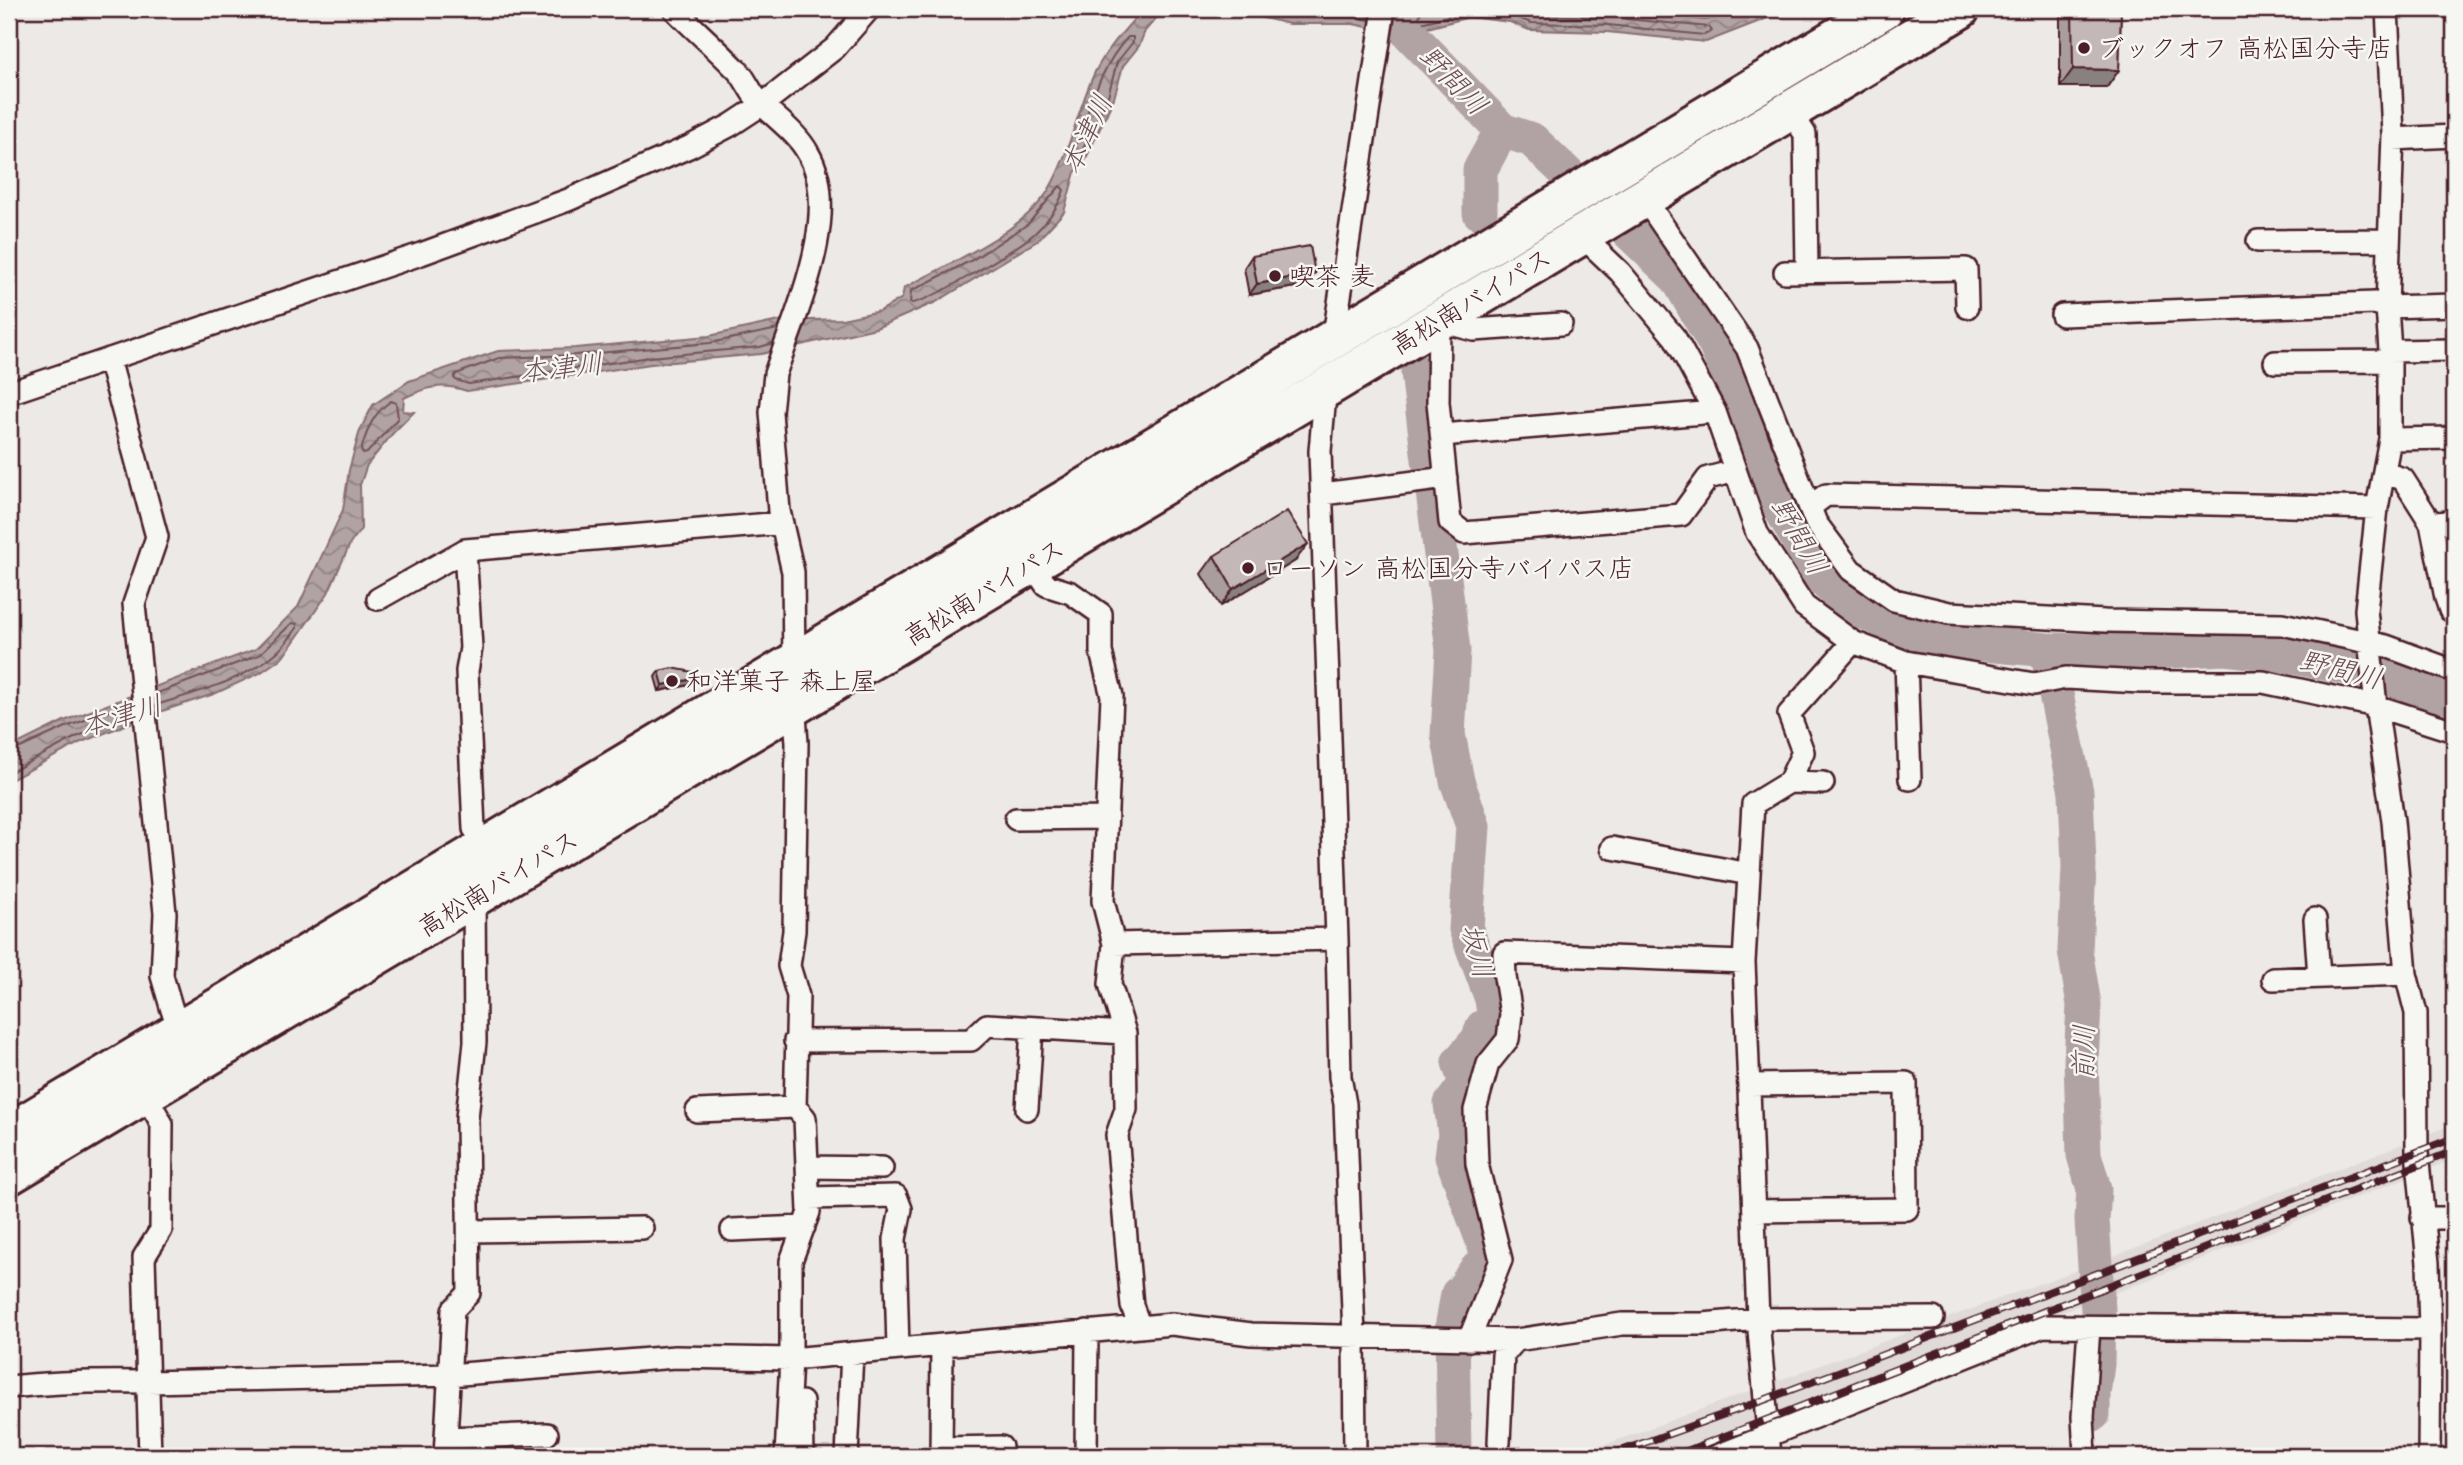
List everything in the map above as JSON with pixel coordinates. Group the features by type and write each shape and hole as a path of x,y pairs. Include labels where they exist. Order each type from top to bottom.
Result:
{"highway":[{"name":"高松南バイパス","path":"9,1133 181,1030 473,843 794,664 1334,337 1884,9"},
{"name":"高松南バイパス","path":"9,1175 1960,9"}],"street":[{"path":"674,9 741,75 763,104 797,137 816,167 820,222 814,255 775,374 771,412 782,523 793,572 794,705 797,743 794,931 789,966 798,996 795,1107 805,1118 809,1212 791,1261 803,1456"},
{"path":"9,393 421,254 568,201 689,148 763,104 835,48 869,9"},
{"path":"1355,1456 1354,1337 1345,1104 1340,1077 1320,451 1325,389 1384,9"},
{"path":"2386,9 2393,139 2387,307 2390,439 2377,508 2366,610 2375,702 2393,821 2406,974 2416,1013 2417,1152 2428,1264 2430,1329 2429,1456"},
{"path":"1790,111 1805,134 1807,271"},
{"path":"2393,139 2454,136"},
{"path":"1639,201 1747,348 1816,523 1850,570 1894,600 1949,613 2092,620 2282,624 2369,646 2386,646 2454,671"},
{"path":"1581,235 1620,272 1675,338 1715,412 1757,533 1804,606 1853,642 1906,662 2034,684 2066,678 2140,682 2263,682 2375,702 2454,731"},
{"path":"2258,241 2388,240"},
{"path":"1784,272 1966,269 1967,307"},
{"path":"2062,315 2375,303 2387,307 2454,305"},
{"path":"1561,324 1474,330 1439,321 1438,402 1442,435 1434,480 1450,522 1464,533 1681,515 1708,478 1735,471"},
{"path":"2275,362 2454,350"},
{"path":"109,359 157,537 134,604 164,913 162,976 181,1030"},
{"path":"1442,435 1715,412"},
{"path":"2390,439 2454,439"},
{"path":"2385,472 2403,479 2431,523 2446,598 2454,611"},
{"path":"1323,494 1434,480"},
{"path":"1810,507 1826,495 2377,508"},
{"path":"2431,523 2454,522"},
{"path":"378,599 465,550 782,523"},
{"path":"465,550 471,648 467,670 475,897 475,1042 467,1118 469,1293 453,1310 446,1447 547,1434"},
{"path":"1031,564 1045,585 1071,593 1101,614 1101,652 1112,696 1103,901 1114,944 1110,984 1125,1033 1126,1109 1117,1135 1132,1306 1140,1327"},
{"path":"1769,1446 1758,1320 1744,962 1753,804 1788,782 1803,752 1789,714 1853,642"},
{"path":"1906,662 1910,779"},
{"path":"1788,782 1823,783"},
{"path":"1016,819 1105,818"},
{"path":"1612,848 1749,874"},
{"path":"2315,919 2319,977"},
{"path":"1114,944 1337,939"},
{"path":"1459,1339 1502,1260 1477,1164 1475,1110 1488,1064 1508,1039 1511,1014 1504,953 1744,962"},
{"path":"2273,979 2406,974"},
{"path":"795,1041 971,1040 987,1025 1125,1033"},
{"path":"1027,1109 1032,1028"},
{"path":"1749,1084 1906,1083 1907,1209 1754,1210"},
{"path":"145,1094 162,1124 160,1230 144,1257 150,1456"},
{"path":"697,1111 795,1107"},
{"path":"807,1167 882,1168"},
{"path":"808,1198 896,1196 901,1209 895,1239 898,1349"},
{"path":"2422,1218 2454,1218"},
{"path":"732,1230 804,1227"},
{"path":"470,1231 642,1228"},
{"path":"9,1387 47,1383 449,1375 675,1357 798,1358 1171,1324 1251,1334 1516,1340 1622,1324 1933,1318"},
{"path":"1717,1456 1769,1446 2043,1326 2430,1329"},
{"path":"2085,1456 2083,1417 2089,1326"},
{"path":"1086,1456 1087,1331"},
{"path":"1499,1443 1503,1355 1516,1340"},
{"path":"942,1345 941,1452 1001,1447"},
{"path":"847,1456 852,1353"},
{"path":"786,1456 798,1358"}],"shaded area":[{"path":"2454,1124 2454,1159 2102,1298 2101,1261"},
{"path":"2088,1266 2090,1301 1701,1456 1575,1456"}],"water":[{"name":"本津川","path":"1143,9 1164,9 1145,31 1139,46 1123,66 1114,98 1082,167 1075,172 1064,212 1037,241 936,302 876,328 761,354 651,364 467,391 435,387 404,398 403,411 414,412 367,465 360,485 361,529 350,544 328,593 283,657 260,673 214,694 79,743 9,781 9,748 64,721 256,649 298,607 343,510 349,470 360,430 373,405 409,381 498,351 575,348 709,336 779,321 842,319 880,311 902,298 904,288 1003,234 1036,206 1048,191 1062,162 1095,72 1111,47"},
{"path":"1226,9 1386,9 1400,15 1424,10 1456,9 1597,9 1705,20 1742,14 1751,9 1784,9 1706,42 1607,32 1529,30 1510,22 1469,17 1420,30 1411,42 1391,32 1353,24 1289,24"}],"building":[{"path":"2072,9 2121,9 2119,70 2073,69"},
{"path":"1310,246 1315,273 1257,284 1252,256"},
{"name":"ローソン 高松国分寺バイパス店","path":"1287,511 1308,544 1233,589 1214,556"},
{"path":"672,668 693,672 693,679 663,685 659,671"}],"waterway":[{"name":"野間川","path":"1401,25 1502,130 1532,140 1678,279 1715,344 1750,424 1781,509 1818,575 1852,607 1913,634 1964,642 2047,650 2150,652 2224,648 2290,656 2350,668 2433,692 2454,701"},
{"name":"坂川","path":"1480,213 1480,170 1502,130"},
{"name":"坂川","path":"1418,372 1453,650 1448,734 1457,781 1473,826 1466,929 1492,999 1495,1021 1483,1027 1478,1040 1459,1062 1466,1084 1451,1104 1455,1134 1452,1157 1487,1252 1484,1264 1476,1270 1458,1294 1452,1328 1454,1456"},
{"name":"前川","path":"2047,650 2076,792 2079,867 2075,950 2084,1005 2081,1061 2084,1155 2094,1189 2092,1220 2098,1310 2093,1414"}],"railway":[{"path":"1607,1456 1764,1400 2454,1138"},
{"path":"1674,1456 2454,1151"}],"place":[{"name":"ブックオフ 高松国分寺店","path":"2084,48"},
{"name":"喫茶 麦","path":"1275,276"},
{"name":"ローソン 高松国分寺バイパス店","path":"1248,568"},
{"name":"和洋菓子 森上屋","path":"672,681"}]}
